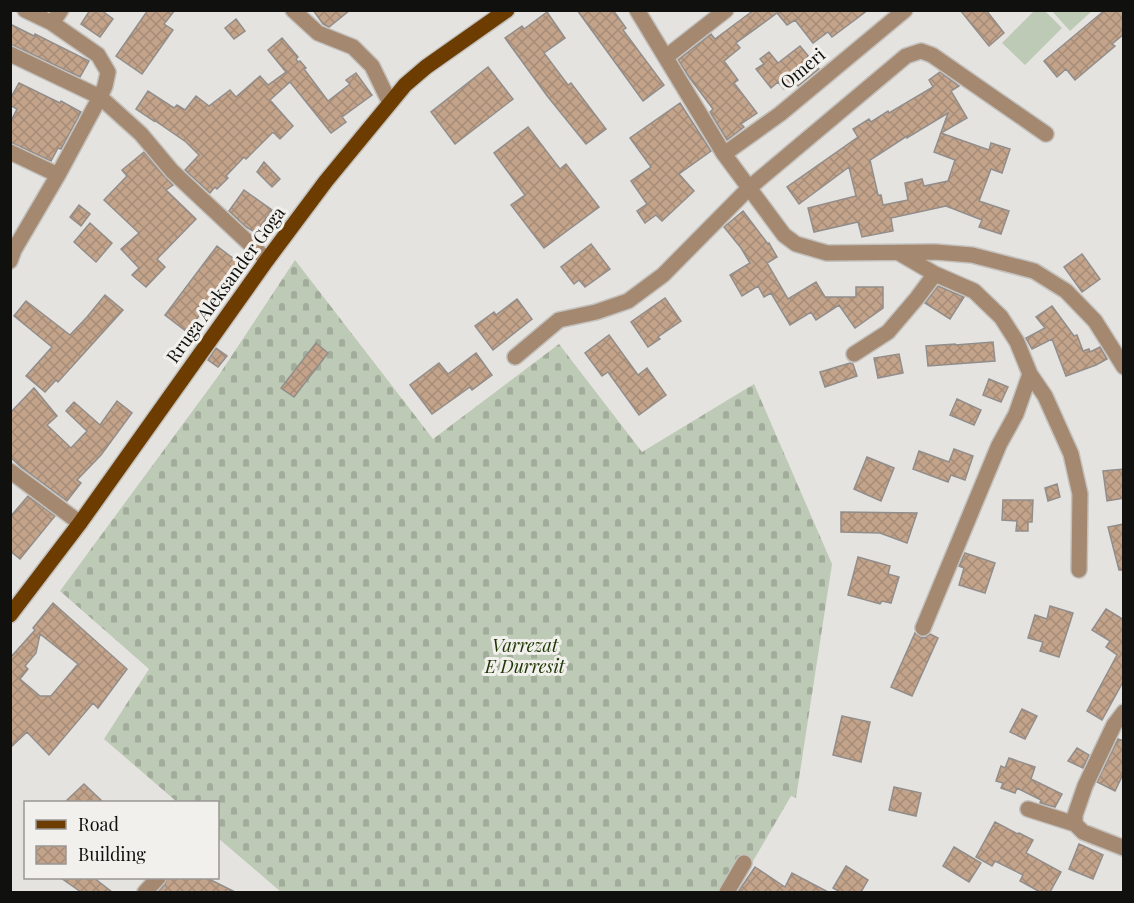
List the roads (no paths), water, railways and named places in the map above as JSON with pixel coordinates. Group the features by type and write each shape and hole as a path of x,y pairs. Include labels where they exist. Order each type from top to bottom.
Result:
{"main road":[{"name":"Rruga Aleksander Goga","path":"10,615 80,524 267,260 326,181 390,103 405,85 426,67 507,10"}],"street":[{"path":"12,254 100,97 108,72 98,55 52,23 25,10"},
{"path":"52,23 61,10"},
{"path":"293,10 318,33 353,47 372,66 390,103"},
{"path":"637,10 724,154 784,235 796,244 827,253 935,252 972,255 1034,271 1066,291 1095,321 1124,367"},
{"path":"666,57 726,10"},
{"name":"Omeri","path":"724,154 780,114 904,10"},
{"path":"514,357 559,320 596,312 628,301 663,275 749,188 906,56 921,51 932,55 1046,134"},
{"path":"10,54 100,97 141,134 172,171 267,260"},
{"path":"10,152 58,175"},
{"path":"899,253 974,291 1001,317 1017,342 1030,374 1045,396 1071,454 1080,494 1079,570"},
{"path":"854,354 888,332 935,273"},
{"path":"923,628 999,445 1016,414 1030,374"},
{"path":"10,471 80,524"},
{"path":"1075,824 1075,814 1086,786 1114,725 1124,712"},
{"path":"1028,809 1075,824 1083,832 1124,848"},
{"path":"727,892 744,863"},
{"path":"145,892 157,879"}],"park label":[{"name":"Varrezat E Durresit","path":"525,656"}]}
